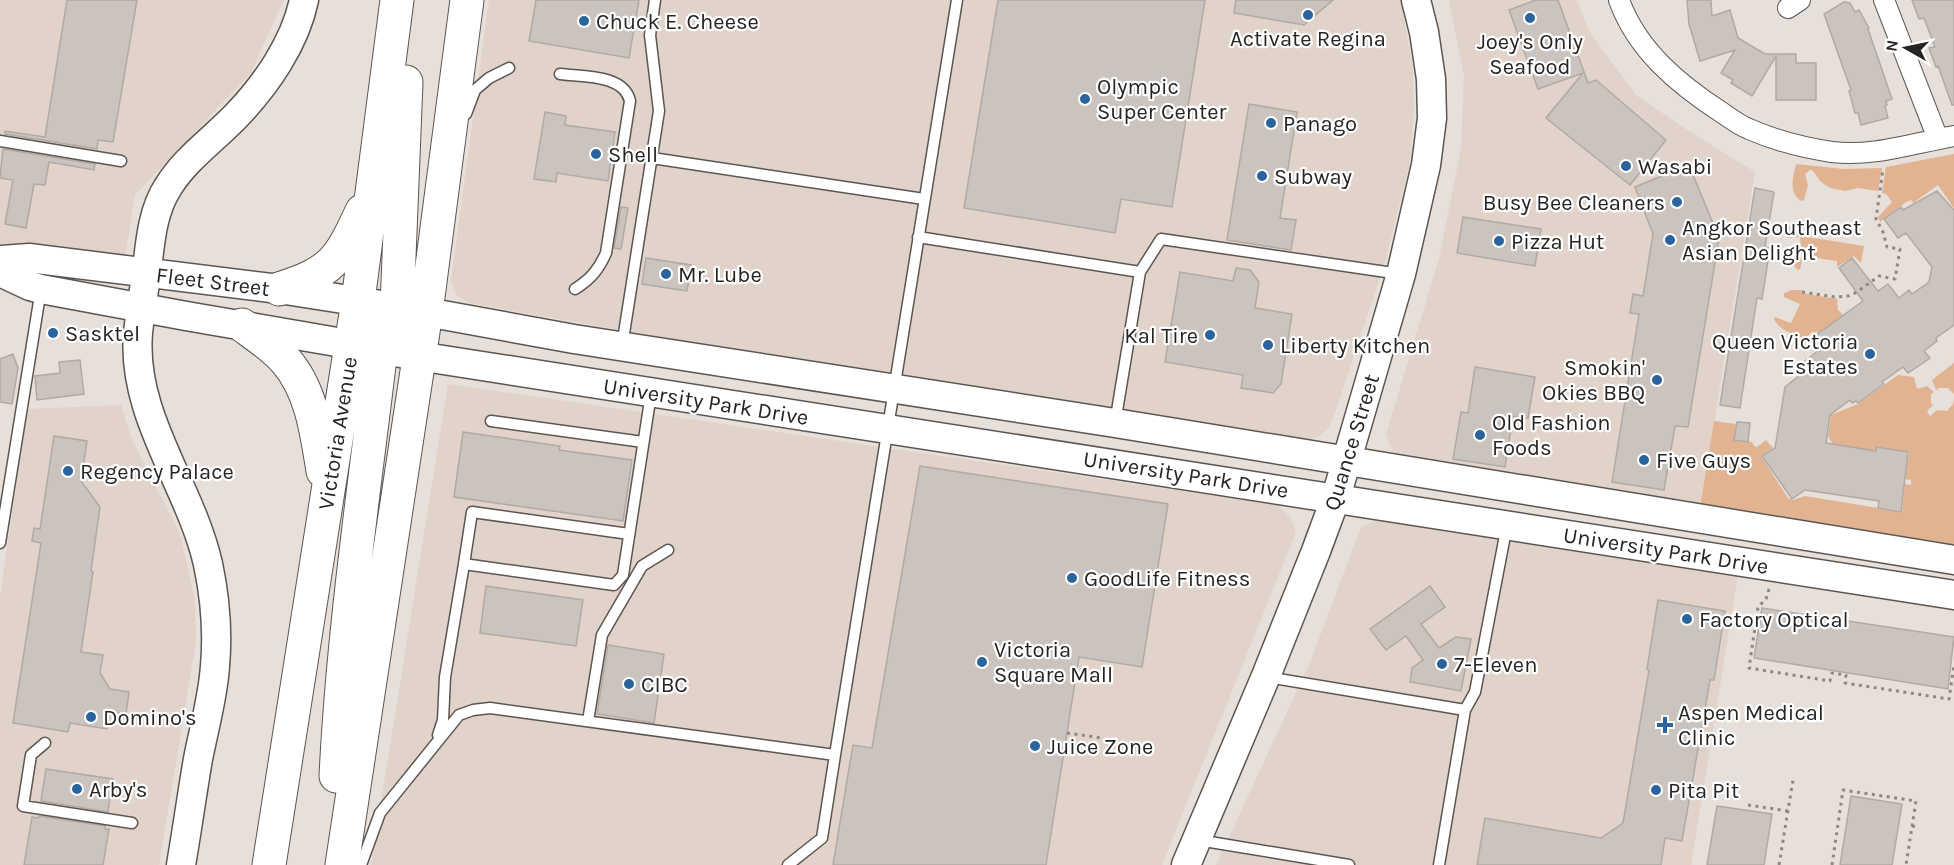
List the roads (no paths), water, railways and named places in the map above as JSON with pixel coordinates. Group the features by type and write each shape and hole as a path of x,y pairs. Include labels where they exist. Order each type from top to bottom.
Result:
{"highway":[{"name":"Victoria Avenue","path":"269,865 327,497 366,347 358,302 398,0"},
{"path":"342,865 418,356 411,310 408,0"},
{"path":"411,310 444,167 467,0"},
{"path":"279,289 314,276 327,268 338,256 374,185"},
{"path":"242,325 267,343 297,375 309,405 317,437 327,497"},
{"path":"333,865 340,699 352,574 366,347"}],"street":[{"path":"181,865 215,668 216,612 208,563 190,509 149,413 139,375 137,351 154,223 167,187 179,172 236,116 258,90 281,56 293,33 304,0"},
{"name":"Quance Street","path":"1186,865 1266,676 1336,497 1401,274 1426,165 1432,118 1431,79 1424,32 1416,0"},
{"path":"1619,0 1626,21 1651,54 1680,83 1747,129 1792,143 1833,152 1876,152 1946,137 1884,0"},
{"name":"Fleet Street","path":"0,260 29,258 279,289 411,310"},
{"name":"Fleet Street","path":"0,272 40,289 418,356"},
{"name":"University Park Drive","path":"411,310 1954,560"},
{"name":"University Park Drive","path":"418,356 1336,497 1954,595"},
{"path":"1551,532 1578,516 1581,499"}],"lane":[{"path":"622,346 659,111 650,35 655,0"},
{"path":"788,865 822,838 957,0"},
{"path":"444,167 475,90 489,78 509,68"},
{"path":"560,74 612,81 622,87 629,95 630,101 606,253 601,265 589,280 575,289"},
{"path":"0,141 121,161"},
{"path":"652,158 924,199"},
{"path":"918,237 1140,272"},
{"path":"1115,423 1140,272 1161,238 1401,274"},
{"path":"0,543 40,289"},
{"path":"464,564 614,585 623,575 651,393"},
{"path":"491,421 643,442"},
{"path":"436,741 443,720 445,677 472,512 629,534"},
{"path":"1439,865 1465,710 1475,692 1507,525"},
{"path":"588,721 602,635 642,566 668,550"},
{"path":"1266,676 1465,710"},
{"path":"361,865 380,813 459,715 474,710 490,708 835,755"},
{"path":"45,743 31,755 23,806 132,823"},
{"path":"1196,839 1349,865"}],"place":[{"name":"Activate Regina","path":"1308,15"},
{"name":"Joey's Only Seafood","path":"1530,18"},
{"name":"Chuck E. Cheese","path":"584,21"},
{"name":"Olympic Super Center","path":"1085,99"},
{"name":"Panago","path":"1271,123"},
{"name":"Shell","path":"596,154"},
{"name":"Wasabi","path":"1626,166"},
{"name":"Subway","path":"1262,176"},
{"name":"Busy Bee Cleaners","path":"1677,202"},
{"name":"Angkor Southeast Asian Delight","path":"1670,240"},
{"name":"Pizza Hut","path":"1499,241"},
{"name":"Mr. Lube","path":"666,274"},
{"name":"Sasktel","path":"53,333"},
{"name":"Kal Tire","path":"1210,335"},
{"name":"Liberty Kitchen","path":"1268,345"},
{"name":"Queen Victoria Estates","path":"1870,354"},
{"name":"Smokin' Okies BBQ","path":"1657,380"},
{"name":"Old Fashion Foods","path":"1480,435"},
{"name":"Five Guys","path":"1644,460"},
{"name":"Regency Palace","path":"68,471"},
{"name":"GoodLife Fitness","path":"1072,578"},
{"name":"Factory Optical","path":"1687,619"},
{"name":"Victoria Square Mall","path":"982,662"},
{"name":"7-Eleven","path":"1442,664"},
{"name":"CIBC","path":"629,684"},
{"name":"Domino's","path":"91,717"},
{"name":"Aspen Medical Clinic","path":"1665,725"},
{"name":"Juice Zone","path":"1035,746"},
{"name":"Arby's","path":"77,789"},
{"name":"Pita Pit","path":"1656,790"}]}
